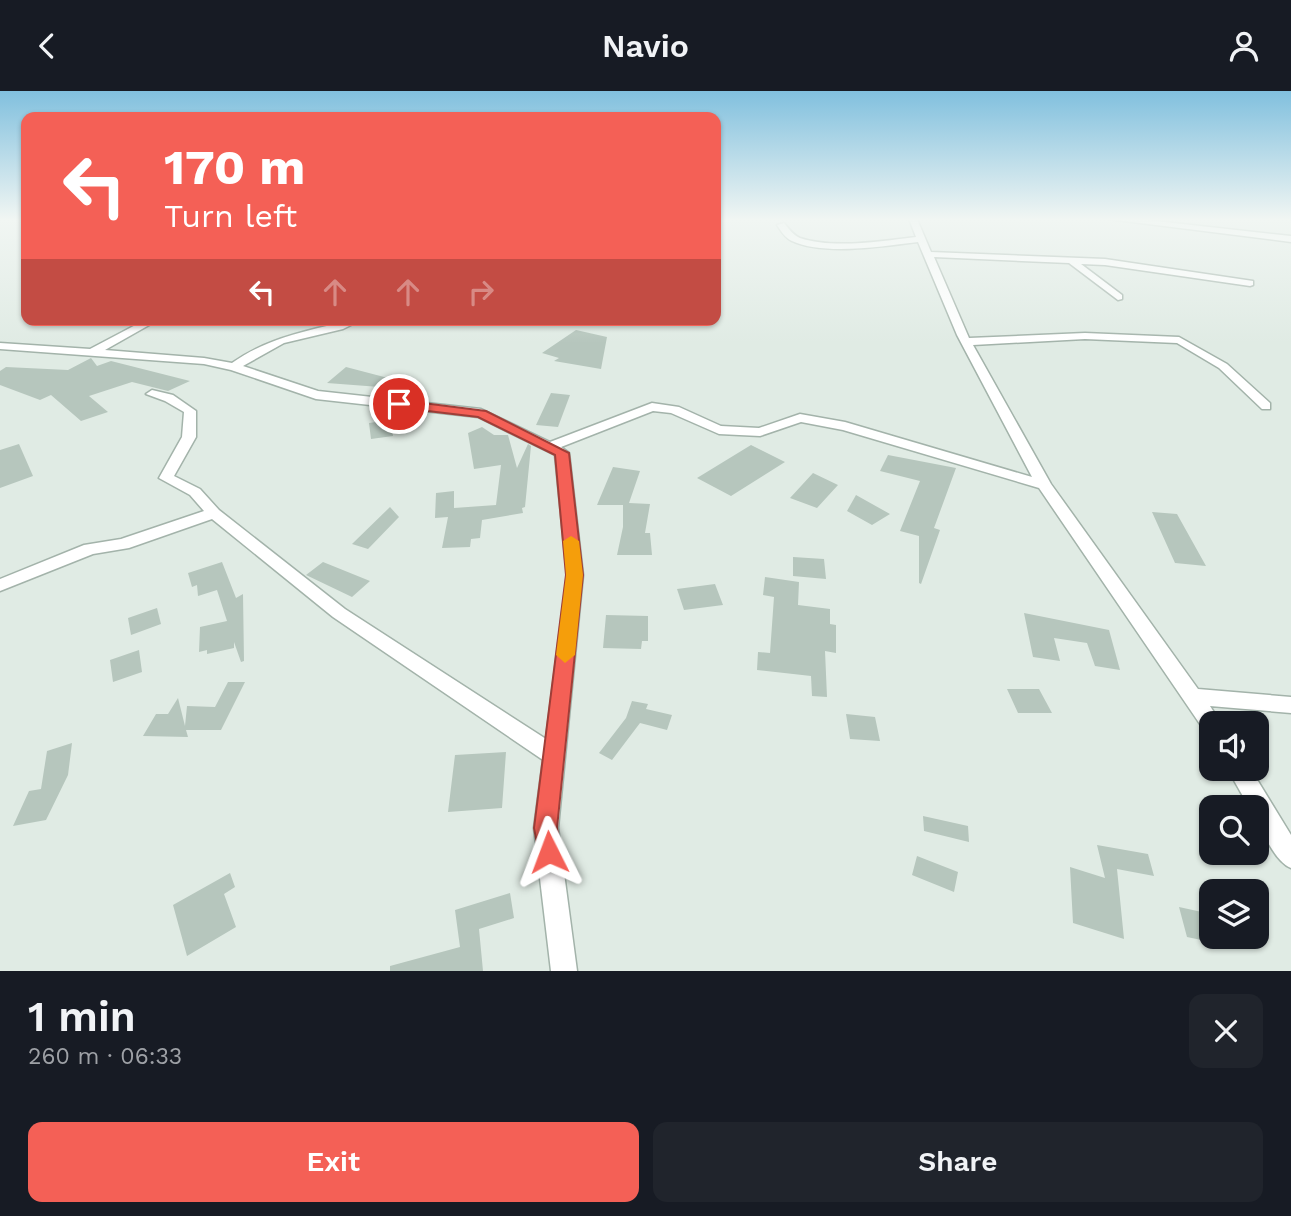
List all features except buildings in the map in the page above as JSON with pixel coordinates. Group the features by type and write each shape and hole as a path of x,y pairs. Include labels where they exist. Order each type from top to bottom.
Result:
{"street":[{"path":"929,260 966,342 1044,485 1203,711"},
{"path":"1053,260 1105,262 1250,283"},
{"path":"1072,261 1118,297"},
{"path":"91,353 142,326"},
{"path":"234,367 255,351 284,338 332,326"},
{"path":"966,342 1085,337 1179,340 1223,366 1266,406"},
{"path":"0,346 204,361 234,367 316,395 481,413 562,453 575,575 546,828 564,971"},
{"path":"0,359 21,348"},
{"path":"152,394 169,398 190,411 189,437 166,478 195,492 214,513 339,613 554,756"},
{"path":"550,447 652,407 674,410 719,430 760,432 800,418 845,426 1044,485"},
{"path":"0,585 90,549 123,544 214,513"},
{"path":"1195,697 1291,705"},
{"path":"1246,781 1291,857"}],"slow traffic":[{"path":"565,655 575,575 571,541"}],"route":[{"path":"399,404 481,413 562,453 575,575 546,828 549,852"}]}
